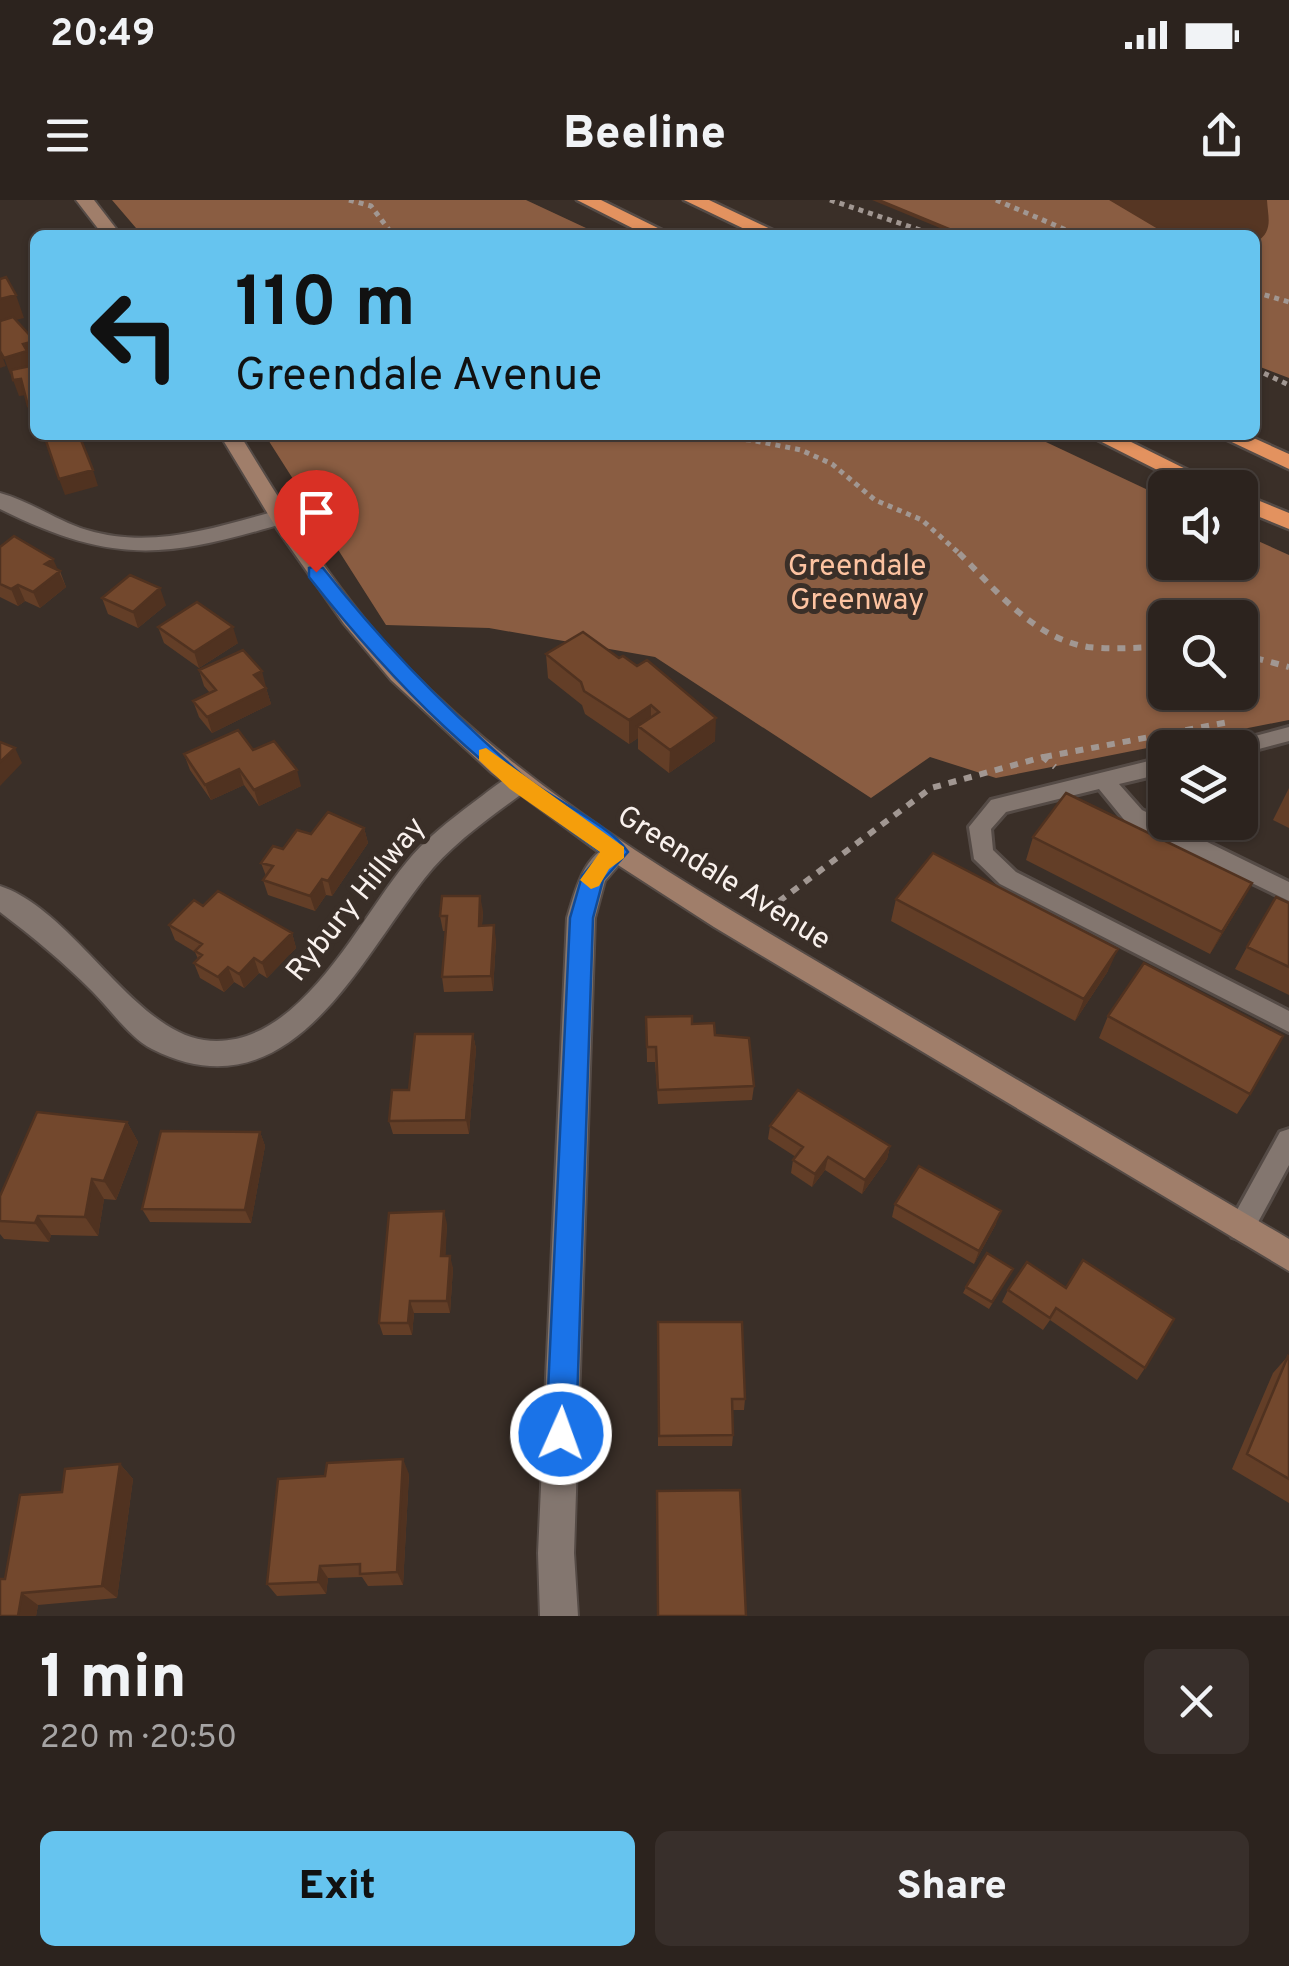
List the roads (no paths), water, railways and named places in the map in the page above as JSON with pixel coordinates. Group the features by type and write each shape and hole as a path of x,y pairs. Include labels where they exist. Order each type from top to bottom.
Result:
{"highway":[{"path":"586,200 651,230"},
{"path":"694,200 762,230"},
{"path":"1109,440 1174,470"},
{"path":"1239,440 1289,462"},
{"path":"1258,508 1289,522"}],"main road":[{"path":"85,200 108,230"},
{"name":"Greendale Avenue","path":"233,440 280,518 376,649 518,784 616,852 741,930 1289,1256"}],"street":[{"path":"0,500 62,530 110,547 169,548 280,518"},
{"name":"Rybury Hillway","path":"0,897 62,944 160,1038 206,1053 247,1049 282,1032 319,1002 433,850 518,784"},
{"path":"559,1616 556,1553 581,918 593,876 616,852"}],"lane":[{"path":"1258,742 1289,734"},
{"path":"1148,769 998,806 980,827 982,853 1008,878 1289,1022"},
{"path":"1092,783 1134,816 1289,892"},
{"path":"1241,1228 1289,1140"}],"park label":[{"name":"Greendale Greenway","path":"857,584"}]}
